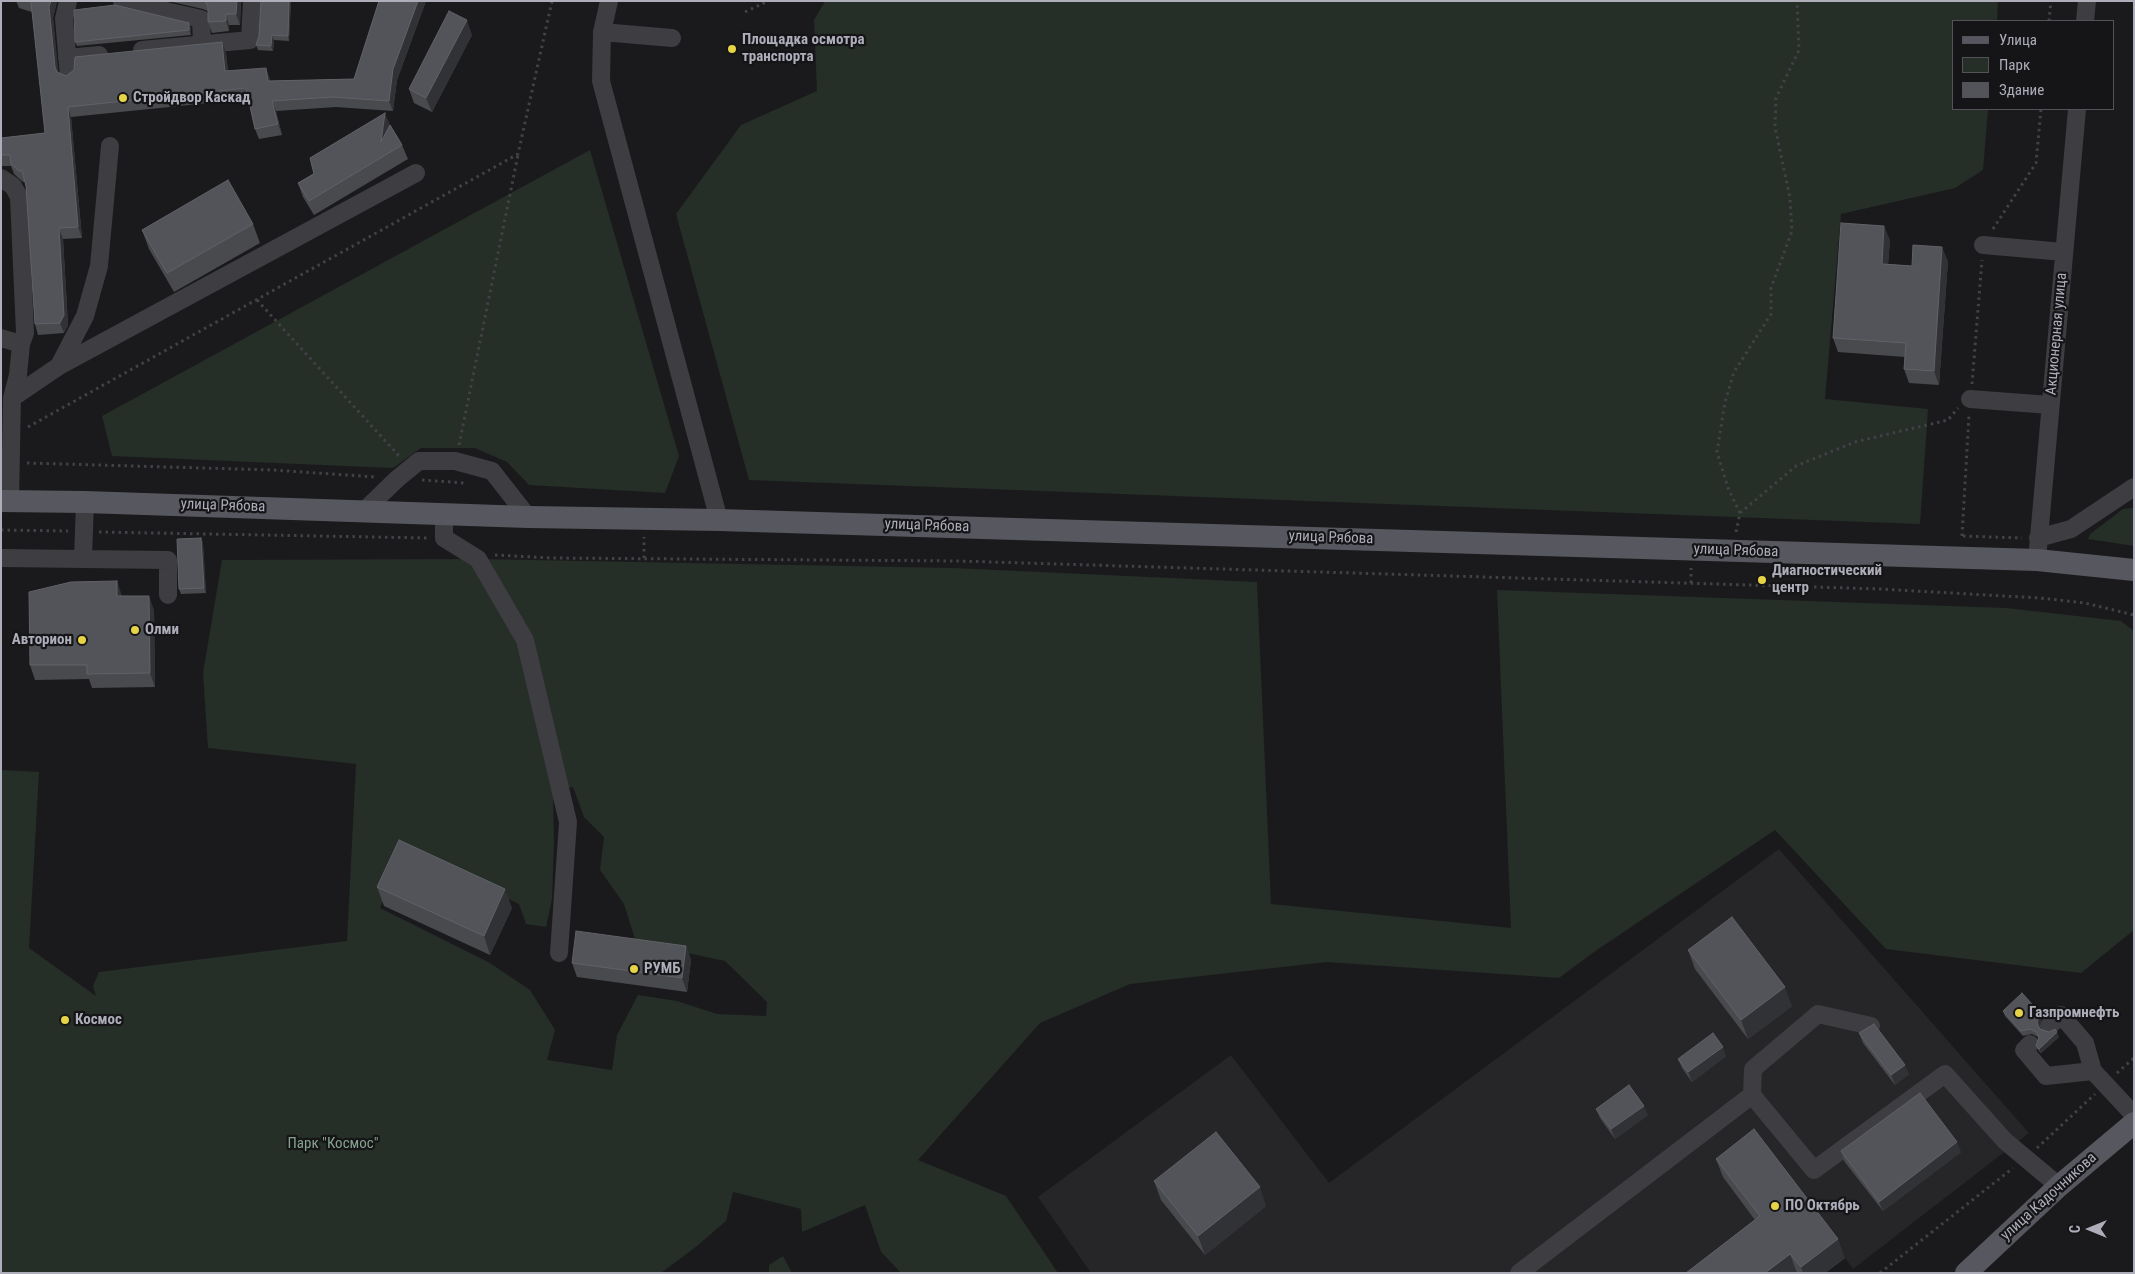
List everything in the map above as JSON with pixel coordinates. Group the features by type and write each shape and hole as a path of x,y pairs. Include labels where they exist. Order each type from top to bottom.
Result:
{"main road":[{"name":"улица Рябова","path":"6,501 528,517 2037,549 2134,570"},
{"name":"улица Кадочникова","path":"1966,1273 2058,1186 2134,1123"}],"street":[{"path":"68,1 64,19 69,76"},
{"path":"122,1 201,19 202,44"},
{"path":"67,58 250,40 252,1"},
{"path":"608,1 602,32 602,81 719,520"},
{"path":"2086,20 2087,1"},
{"path":"602,32 672,38"},
{"name":"Акционерная улица","path":"2037,549 2077,110"},
{"path":"58,366 85,316 99,266 110,146"},
{"path":"12,398 58,366 416,173"},
{"path":"1,178 13,186 19,197 25,333 21,344 18,375 12,398 10,462 6,501"},
{"path":"1983,245 2064,252"},
{"path":"1,338 21,344"},
{"path":"1971,396 2050,405"},
{"path":"364,511 419,461 455,462 492,471 528,517"},
{"path":"2037,549 2134,487"},
{"path":"82,559 85,502"},
{"path":"444,514 444,538 478,559 525,640 568,822 559,953"},
{"path":"1,558 168,560 168,595"},
{"path":"1871,1026 1818,1014 1753,1069 1752,1095 1814,1170 1945,1074 2005,1141 2058,1186"},
{"path":"2050,1026 2061,1015 2084,1043 2093,1070 2134,1115"},
{"path":"2030,1044 2024,1050 2046,1076 2093,1070"},
{"path":"1519,1273 1752,1095"}],"path":[{"path":"452,482 518,154 552,1"},
{"path":"745,12 768,1"},
{"path":"1736,532 1740,513 1728,488 1717,452 1726,402 1734,372 1771,314 1771,288 1792,231 1790,198 1775,127 1776,98 1799,50 1797,1"},
{"path":"2049,20 2051,1"},
{"path":"1962,536 1983,245 2036,163 2041,110"},
{"path":"11,437 518,154"},
{"path":"257,300 404,474"},
{"path":"1740,513 1796,466 1855,442 1948,420 1971,396"},
{"path":"10,462 404,474 420,480 471,483"},
{"path":"1,530 444,538"},
{"path":"490,554 505,557 541,558 958,561 1880,589 2040,598 2085,603 2134,615"}],"shaded area":[{"path":"1779,849 2029,1133 1853,1269 1845,1258 1825,1273 1091,1273 1038,1197 1231,1055 1329,1183"}],"green space":[{"path":"825,1 1998,1 1997,20 1952,20 1952,110 1988,110 1983,170 1955,188 1841,214 1825,399 1928,409 1920,524 749,480 676,214 741,125 817,91 814,20"},
{"path":"590,150 679,456 665,493 529,485 507,462 475,448 421,448 393,468 112,456 102,416"},
{"path":"2123,509 2134,509 2134,546 2088,539 2090,534"},
{"name":"Парк \"Космос\"","path":"478,559 953,568 1257,582 1271,904 1511,928 1497,590 2006,608 2121,621 2134,631 2134,930 2081,973 1886,949 1775,830 1594,952 1559,978 1327,962 1130,984 1040,1023 918,1160 1006,1196 1058,1273 901,1273 881,1252 865,1205 802,1232 801,1209 733,1192 726,1221 661,1273 1,1273 1,770 39,772 29,948 96,996 93,986 99,972 347,941 356,764 208,748 203,673 222,560","holes":["573,787 584,817 604,837 600,870 624,904 636,942 725,961 767,1002 766,1016 717,1014 677,1001 638,995 617,1035 612,1070 547,1060 555,1030 530,990 490,963 380,908 399,862 407,852 519,904 526,924 546,927 552,899 553,790"]},
{"path":"783,1256 792,1273 769,1273 769,1265"}],"building":[{"path":"30,1 51,1 49,7 55,67 57,72 66,76 74,70 75,57 222,42 225,71 266,68 268,81 354,79 379,1 418,1 393,69 389,101 333,97 272,101 278,124 255,129 246,88 68,107 78,227 59,228 64,315 60,323 35,324 26,186 22,171 19,171 11,164 10,155 1,155 1,138 45,133"},
{"path":"205,1 237,1 236,14 226,14 226,21 208,22 208,7"},
{"path":"261,1 289,1 288,36 272,35 271,46 256,45 259,36"},
{"path":"115,5 189,23 189,30 75,42 74,10"},
{"path":"449,11 467,20 426,98 409,89"},
{"path":"385,113 381,142 390,125 402,145 309,201 298,183 314,174 310,158"},
{"path":"228,180 253,224 167,273 142,230"},
{"path":"1841,223 1884,226 1882,264 1912,266 1913,245 1942,247 1934,371 1904,369 1906,343 1833,338"},
{"path":"201,538 204,588 179,589 177,539"},
{"path":"117,581 117,596 149,596 150,673 87,674 87,665 30,665 29,592 71,582"},
{"path":"399,840 505,889 484,936 377,887"},
{"path":"1732,917 1785,987 1741,1020 1688,950"},
{"path":"576,931 686,946 682,978 572,963"},
{"path":"2022,993 2040,1013 2037,1023 2040,1029 2049,1032 2055,1029 2057,1032 2039,1049 2036,1046 2039,1037 2036,1032 2030,1029 2021,1031 2003,1011"},
{"path":"1874,1024 1905,1065 1891,1075 1859,1033"},
{"path":"1713,1033 1723,1047 1688,1072 1678,1059"},
{"path":"1629,1085 1644,1106 1611,1129 1596,1109"},
{"path":"1920,1093 1957,1142 1879,1202 1841,1151"},
{"name":"ПО Октябрь","path":"1754,1129 1838,1239 1801,1267 1790,1254 1765,1273 1686,1273 1760,1216 1716,1159"},
{"path":"1216,1132 1260,1187 1198,1236 1154,1181"}],"place":[{"name":"Площадка осмотра транспорта","path":"732,49"},
{"name":"Стройдвор Каскад","path":"123,98"},
{"name":"Диагностический центр","path":"1762,580"},
{"name":"Олми","path":"135,630"},
{"name":"Авторион","path":"82,640"},
{"name":"РУМБ","path":"634,969"},
{"name":"Газпромнефть","path":"2019,1013"},
{"name":"Космос","path":"65,1020"},
{"name":"ПО Октябрь","path":"1775,1206"}]}
